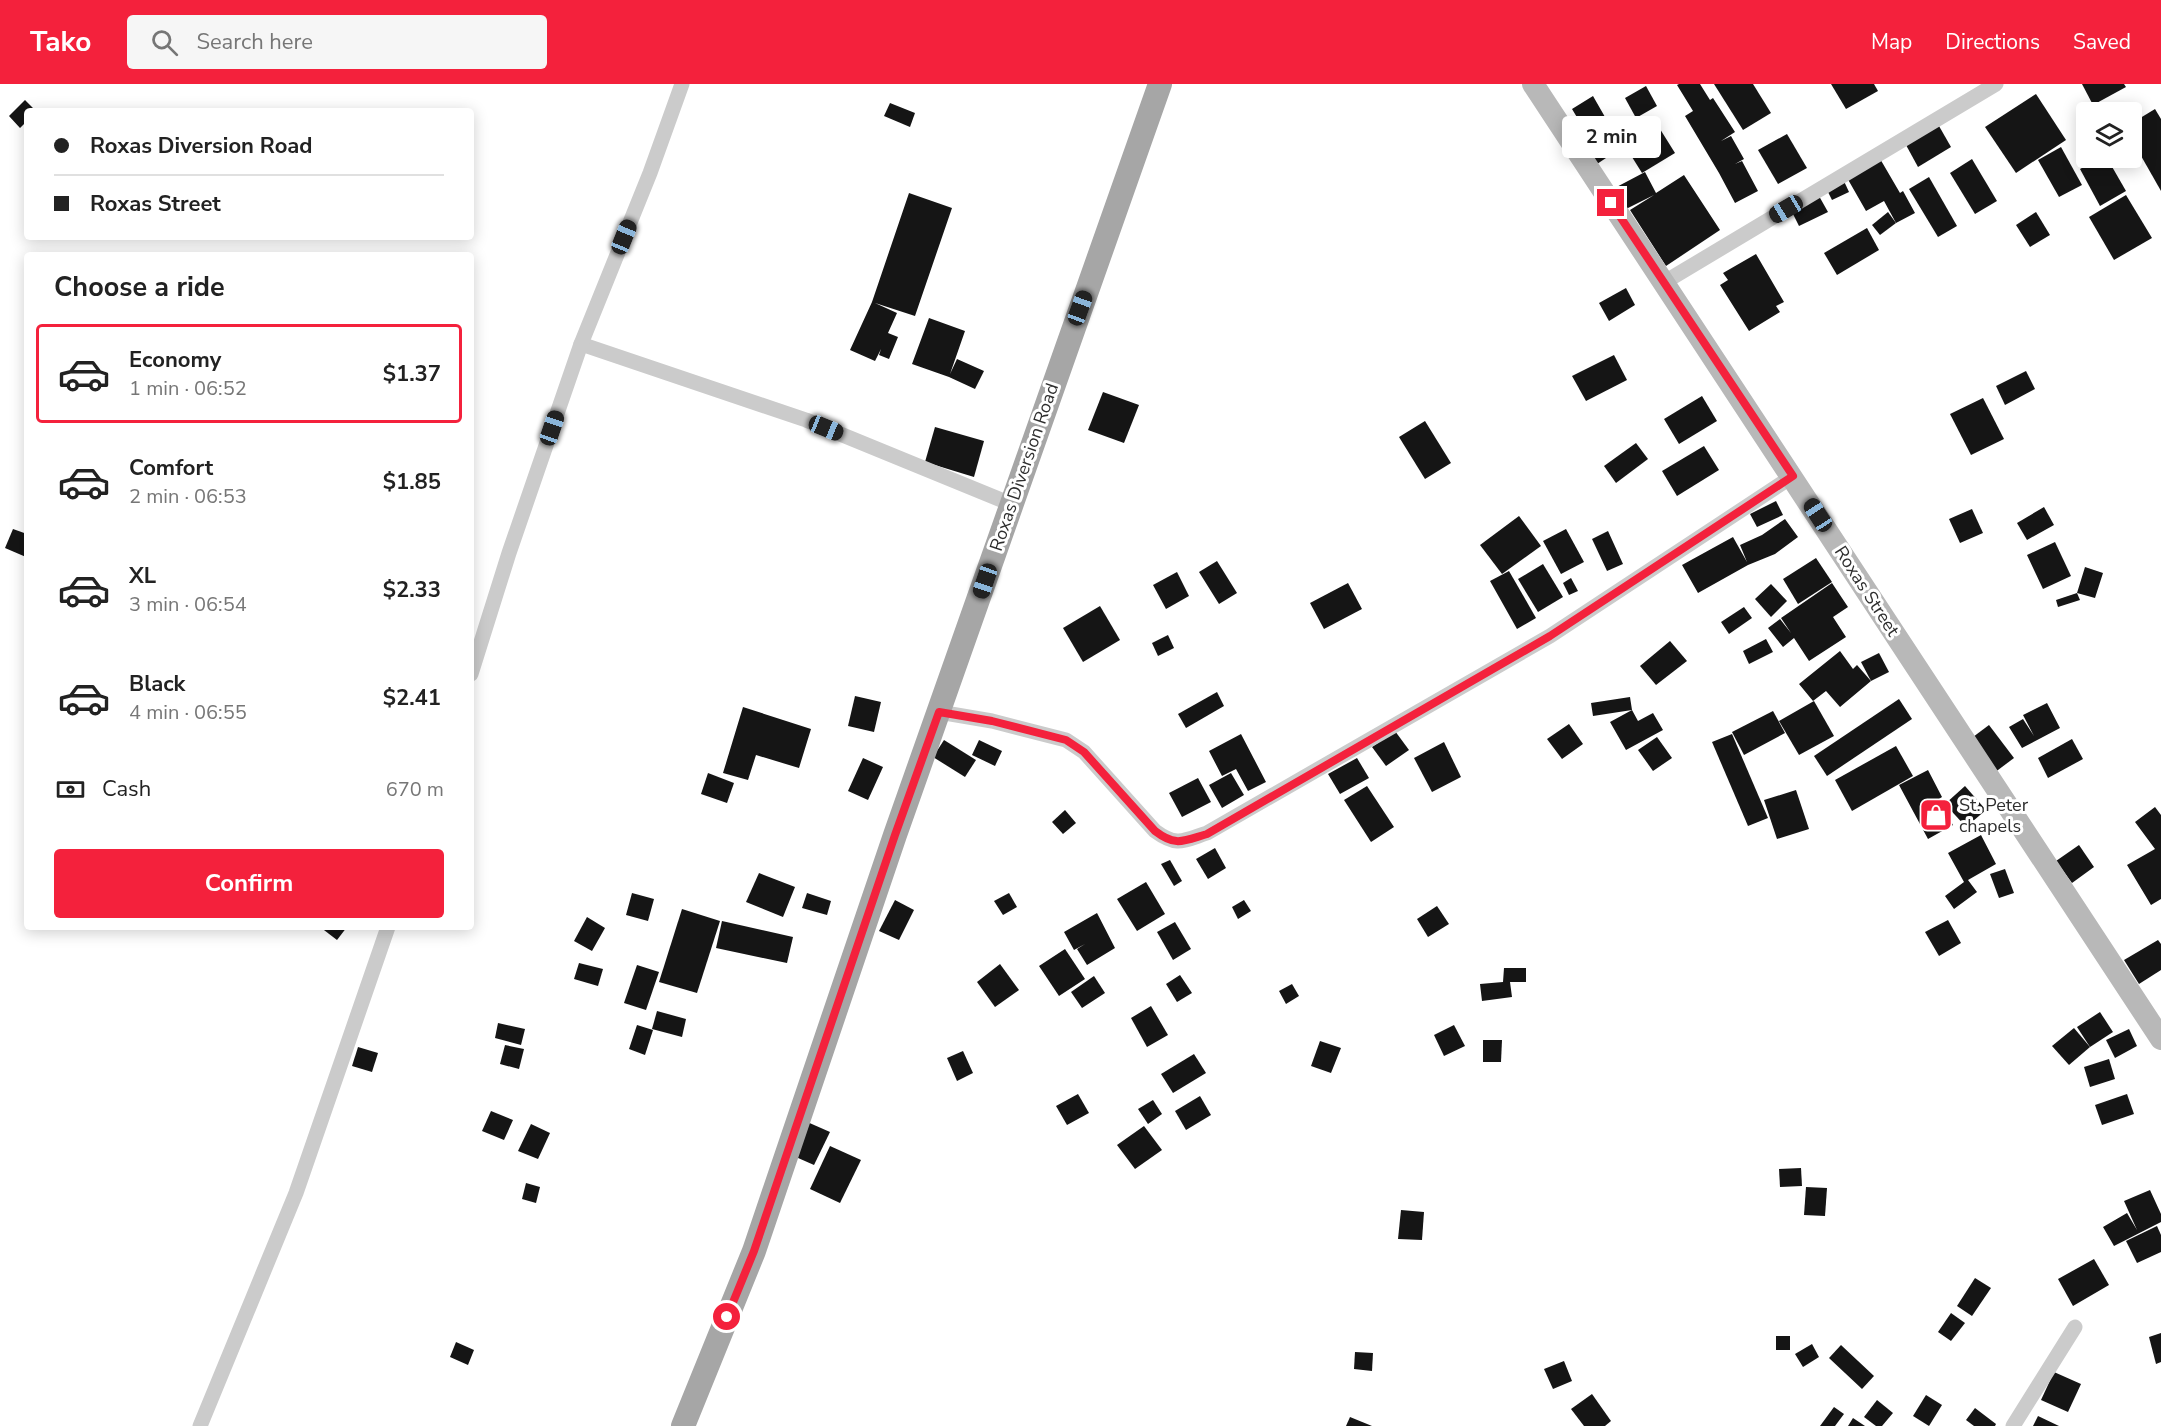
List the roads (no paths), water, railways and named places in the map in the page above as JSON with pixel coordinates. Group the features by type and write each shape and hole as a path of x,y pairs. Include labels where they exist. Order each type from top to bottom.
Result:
{"main road":[{"name":"Roxas Diversion Road","path":"683,1426 754,1251 891,846 1160,84"},
{"name":"Roxas Street","path":"1533,84 1793,476 2161,1039"}],"street":[{"path":"474,664 509,553 581,344 650,173 682,84"},
{"path":"1663,283 1996,84"},
{"path":"581,344 806,420 1011,504"},
{"path":"939,712 992,721 1066,740 1084,752 1155,831 1168,840 1183,841 1207,834 1550,636 1793,476"},
{"path":"200,1426 296,1193 387,930"},
{"path":"2013,1426 2076,1327"}],"place":[{"name":"St. Peter chapels","path":"1936,815"}]}
